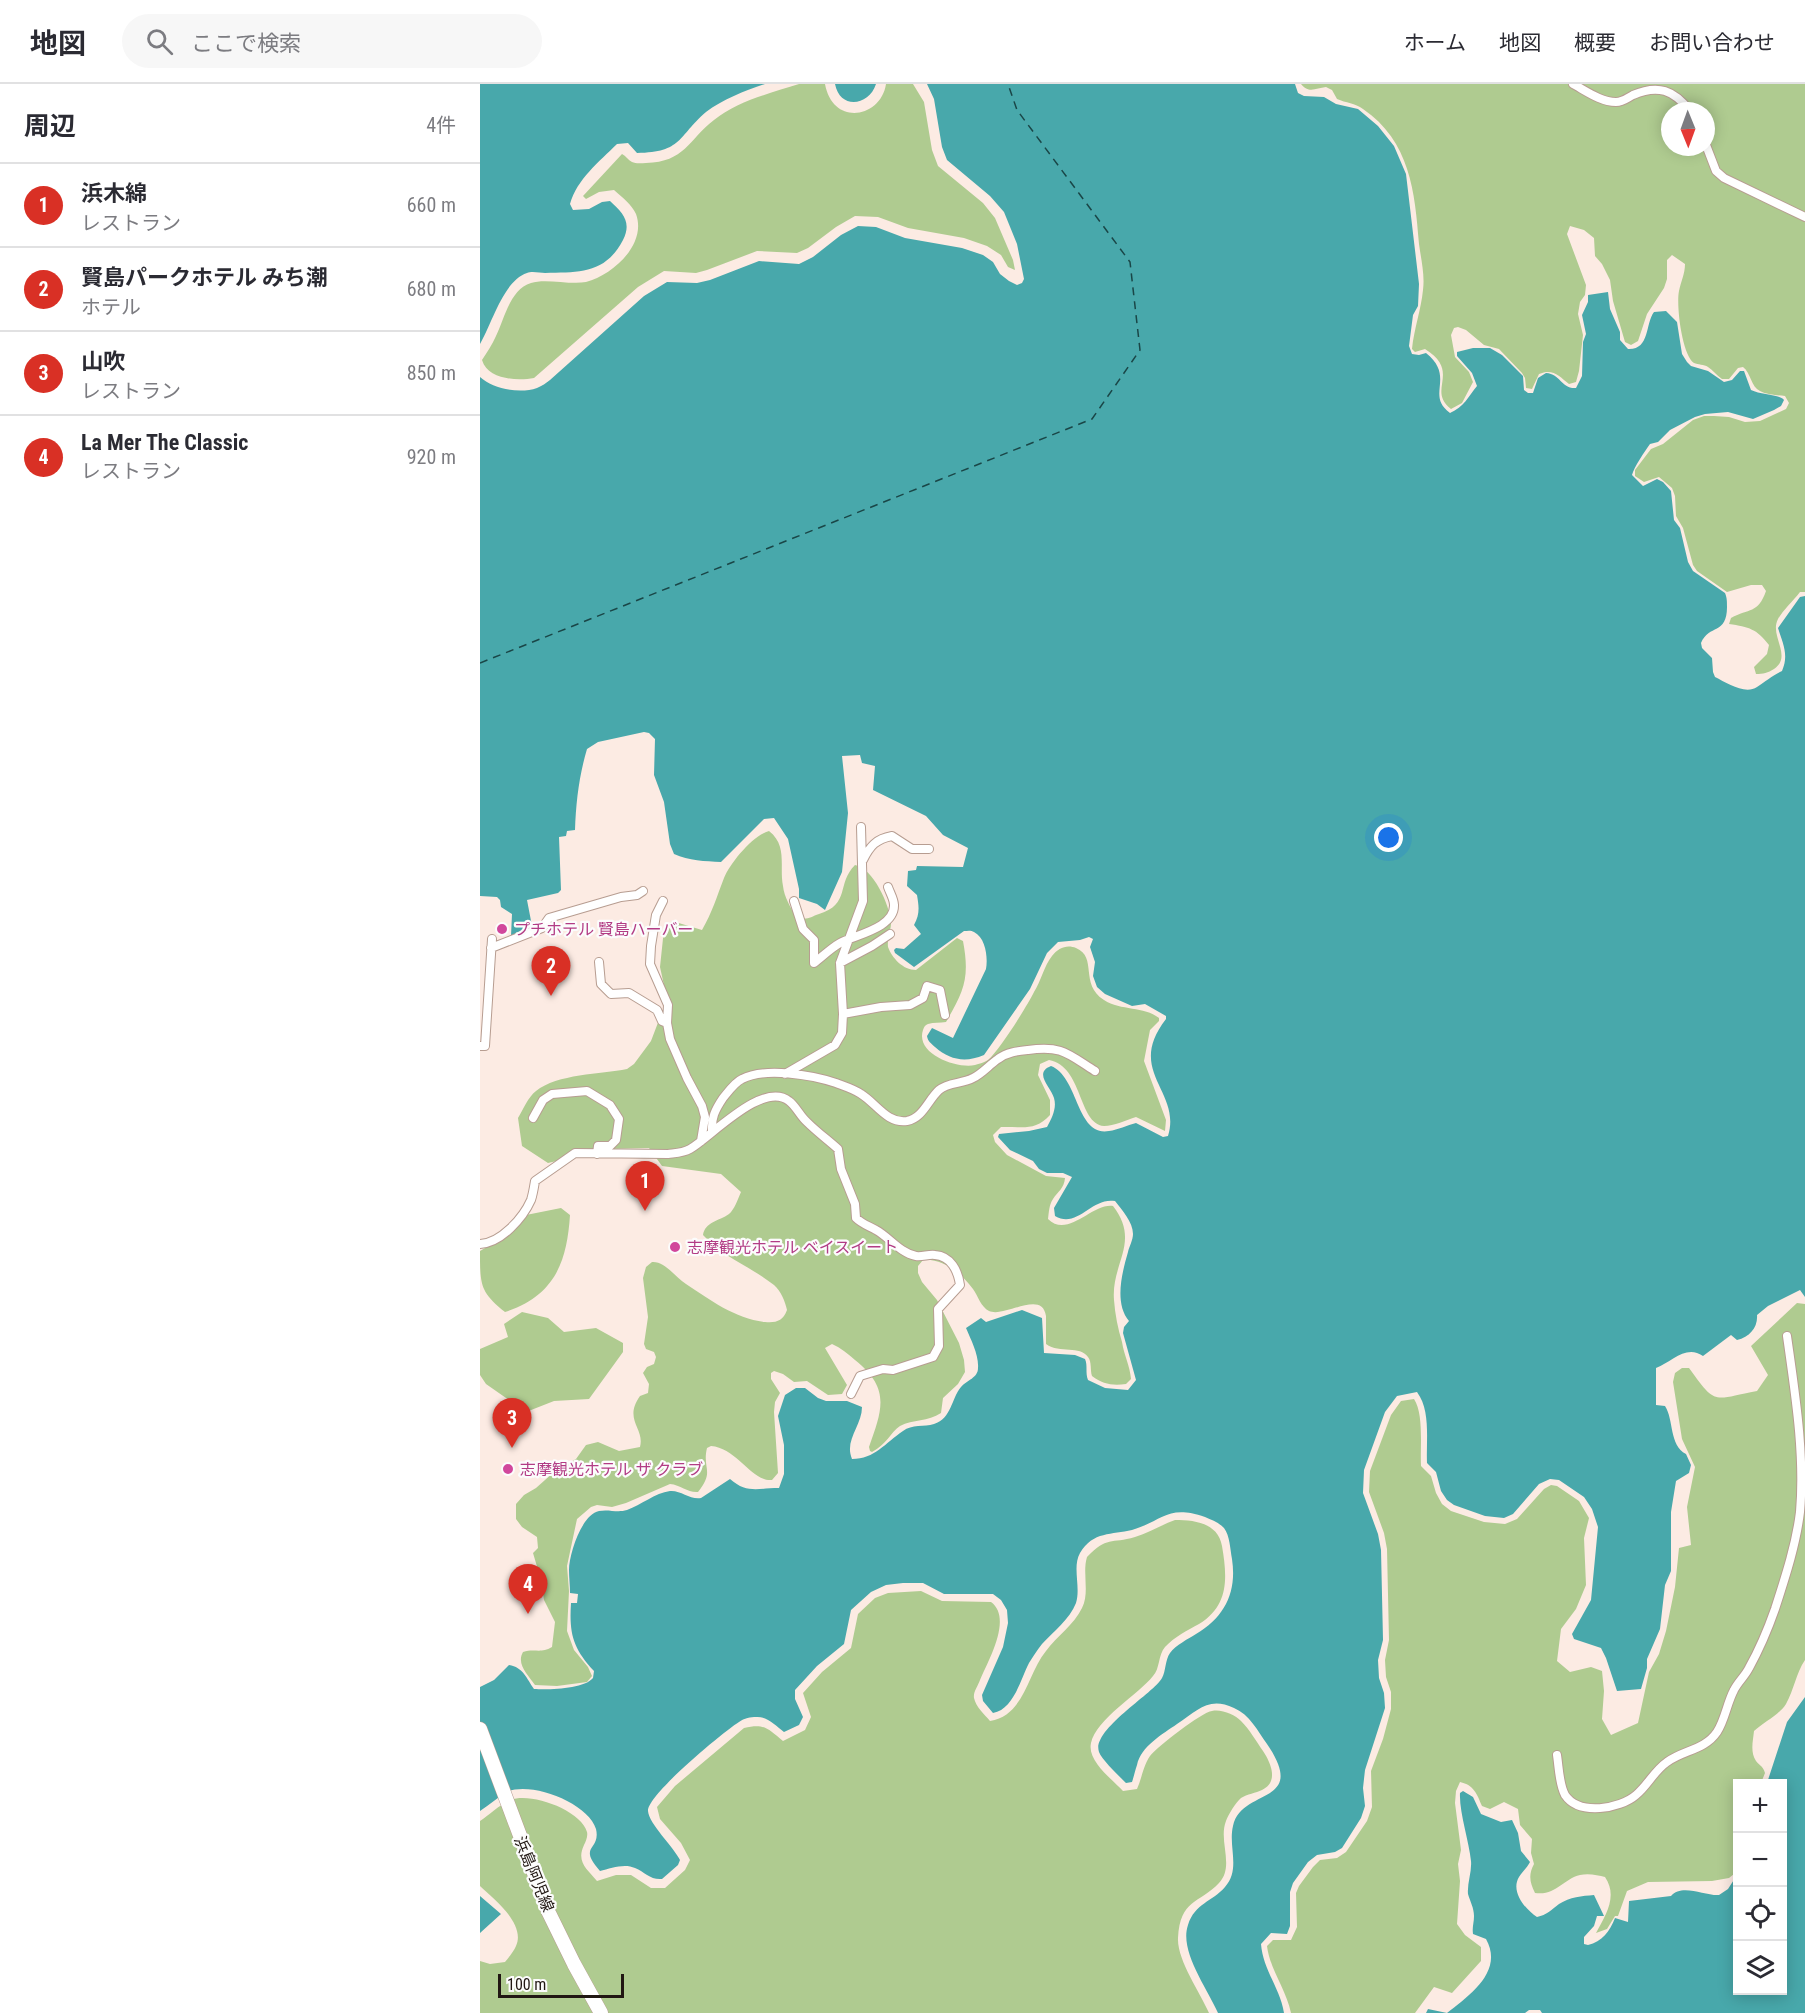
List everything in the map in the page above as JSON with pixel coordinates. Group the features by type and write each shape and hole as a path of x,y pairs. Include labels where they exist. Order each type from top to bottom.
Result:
{"main road":[{"name":"浜島阿児線","path":"480,1729 549,1913 601,2013"}],"street":[{"path":"1573,84 1604,100 1614,102 1650,88 1670,93 1680,102"},
{"path":"1710,156 1716,171 1724,178 1805,217"},
{"path":"785,1074 835,1045 842,1033 840,963 863,901 861,827"},
{"path":"862,861 869,847 881,838 892,836 912,849 929,849"},
{"path":"794,901 803,929 814,940 814,963 840,943 868,932 887,920 894,911 894,902 888,887"},
{"path":"480,1046 485,1046 492,943 542,928 549,918 621,897 637,895 643,891"},
{"path":"663,901 656,915 650,964 668,1005 667,1023 670,1039 702,1106 705,1117 701,1140"},
{"path":"840,963 890,934"},
{"path":"599,962 601,984 611,994 629,993 657,1010 662,1021 667,1023"},
{"path":"843,1014 880,1007 910,1005 922,998 927,986 940,990 945,1015"},
{"path":"712,1132 711,1121 715,1110 727,1092 741,1079 760,1074 807,1076 837,1083 861,1094 886,1116 899,1122 910,1121 920,1114 940,1089 951,1084 966,1082 1011,1052 1048,1047 1064,1051 1095,1071"},
{"path":"534,1118 543,1100 552,1094 587,1091 610,1105 619,1119 616,1140 610,1146 598,1146 597,1154"},
{"path":"480,1244 485,1244 505,1232 520,1217 532,1199 535,1181 575,1153 681,1153 752,1104 768,1097 781,1097 789,1100 805,1121 838,1149 841,1169 855,1204 856,1218 878,1230 897,1246 915,1256 936,1255 946,1258 958,1272 960,1285 938,1309 939,1346 933,1357 892,1370 883,1369 860,1376 851,1394"},
{"path":"1557,1755 1561,1785 1570,1800 1578,1805 1602,1808 1616,1805 1636,1795 1664,1763 1673,1757 1698,1748 1708,1741 1720,1727 1735,1687 1749,1669 1774,1612 1797,1528 1801,1493 1800,1461 1787,1336"}],"green space":[{"path":"799,84 825,84 830,98 837,107 846,112 857,113 875,104 882,96 886,84 913,84 924,102 932,150 938,166 983,203 995,218 1015,270 1008,267 1001,255 987,246 964,238 908,228 878,217 855,216 797,253 757,251 696,273 664,271 638,287 534,378 504,378 490,372 485,367 482,360 513,298 524,286 550,281 586,282 607,273 625,257 632,247 637,236 638,225 632,207 614,190 599,192 586,199 583,196 622,154 634,163 659,162 669,159 685,149 723,113 755,98"},
{"path":"1301,84 1805,84 1805,592 1800,592 1778,619 1776,632 1781,658 1774,669 1756,674 1754,667 1767,654 1769,645 1752,630 1729,624 1731,618 1760,604 1766,591 1762,585 1751,585 1727,592 1697,571 1693,565 1683,528 1676,516 1675,496 1672,488 1659,477 1644,482 1635,476 1635,470 1651,449 1663,444 1693,420 1704,416 1714,416 1729,417 1745,422 1760,421 1786,409 1789,403 1785,396 1757,389 1743,367 1738,368 1729,379 1722,379 1705,365 1694,363 1690,358 1683,340 1678,307 1685,264 1672,255 1667,260 1667,279 1664,288 1647,314 1638,341 1631,345 1625,342 1613,301 1610,280 1595,256 1594,238 1584,230 1570,226 1567,234 1586,285 1578,314 1583,335 1576,382 1569,384 1556,374 1544,372 1539,374 1532,389 1526,388 1522,373 1499,349 1484,345 1466,330 1458,327 1454,328 1451,335 1455,357 1469,372 1473,382 1462,403 1451,409 1444,402 1443,373 1436,357 1425,349 1415,352 1412,349 1424,279 1412,187 1400,152 1391,136 1379,122 1363,109 1337,99 1332,90 1326,87 1307,89"},
{"path":"769,831 779,843 784,890 796,917 808,918 829,910 835,905 849,872 855,865 868,873 884,898 891,923 888,947 902,966 916,970 957,938 963,941 966,965 961,993 946,1022 928,1024 923,1030 922,1039 925,1046 939,1058 967,1066 988,1060 1006,1038 1025,1008 1049,960 1054,953 1066,947 1073,947 1082,952 1088,964 1092,986 1104,1000 1118,1006 1153,1014 1159,1018 1150,1030 1144,1061 1166,1120 1165,1131 1136,1117 1108,1126 1096,1123 1089,1116 1068,1073 1060,1064 1049,1060 1040,1064 1038,1075 1050,1100 1050,1115 1033,1126 1001,1127 993,1135 995,1142 1007,1155 1046,1176 1065,1178 1053,1199 1048,1219 1056,1224 1064,1225 1097,1210 1113,1206 1121,1219 1125,1231 1125,1242 1114,1287 1114,1300 1131,1379 1126,1384 1104,1383 1092,1376 1090,1361 1084,1353 1057,1349 1046,1344 1046,1316 1043,1308 1038,1305 1030,1304 1004,1311 989,1311 969,1283 958,1273 945,1264 923,1260 918,1266 918,1273 922,1282 937,1300 959,1343 964,1360 965,1372 958,1384 943,1398 941,1413 900,1426 872,1452 869,1447 880,1410 879,1390 866,1370 847,1353 832,1344 825,1348 847,1385 842,1394 828,1395 807,1381 794,1382 783,1374 774,1371 771,1373 771,1379 780,1393 775,1402 774,1412 778,1473 772,1480 758,1476 729,1452 711,1446 707,1448 706,1479 698,1492 670,1484 626,1503 612,1507 597,1505 591,1507 577,1519 567,1566 569,1591 567,1631 574,1650 588,1667 592,1676 587,1682 557,1686 535,1685 522,1665 521,1656 523,1652 552,1647 555,1622 544,1600 533,1553 538,1548 537,1537 522,1527 516,1519 516,1504 554,1472 576,1459 586,1445 598,1442 619,1451 640,1447 640,1434 634,1418 635,1404 640,1396 648,1393 649,1384 643,1373 647,1367 654,1364 656,1357 654,1352 646,1349 644,1344 648,1317 643,1278 646,1267 652,1262 661,1264 704,1296 744,1317 773,1322 781,1319 787,1310 779,1290 774,1285 719,1250 703,1235 709,1224 731,1212 741,1192 721,1174 662,1166 649,1148 607,1149 548,1163 522,1146 518,1118 531,1097 545,1085 567,1078 627,1069 634,1064 651,1041 667,999 660,967 664,929 672,921 702,930 731,865 749,844"},
{"path":"561,1208 570,1215 565,1248 555,1276 535,1297 505,1312 491,1299 483,1287 480,1251 511,1233 526,1215"},
{"path":"1797,1303 1805,1304 1805,1660 1786,1704 1754,1731 1753,1754 1765,1773 1763,1779 1733,1779 1733,1875 1729,1878 1712,1881 1648,1882 1627,1891 1618,1916 1615,1916 1607,1929 1596,1933 1607,1912 1611,1898 1609,1884 1605,1877 1580,1875 1554,1890 1535,1893 1530,1879 1534,1864 1531,1853 1532,1839 1520,1825 1518,1809 1504,1802 1490,1809 1482,1806 1472,1788 1460,1782 1456,1791 1455,1803 1461,1850 1458,1864 1460,1881 1457,1924 1465,1935 1481,1947 1481,1961 1452,1993 1434,1987 1415,2013 1291,2013 1271,1963 1267,1946 1273,1940 1291,1940 1297,1927 1296,1893 1299,1886 1320,1860 1337,1858 1346,1852 1367,1821 1372,1807 1371,1771 1391,1709 1391,1692 1386,1677 1385,1660 1389,1640 1387,1549 1384,1533 1369,1492 1370,1471 1391,1415 1401,1401 1414,1399 1420,1422 1421,1466 1431,1476 1442,1504 1451,1511 1484,1522 1505,1524 1517,1519 1544,1489 1551,1485 1557,1486 1579,1501 1589,1518 1584,1538 1586,1585 1576,1609 1561,1629 1557,1661 1570,1672 1591,1667 1602,1671 1604,1691 1602,1719 1611,1735 1638,1723 1649,1672 1659,1654 1666,1631 1675,1587 1679,1548 1691,1545 1687,1507 1695,1467 1682,1439 1673,1382 1675,1373 1682,1368 1689,1368 1705,1389 1717,1397 1724,1398 1757,1391 1768,1375 1751,1346"},
{"path":"522,1312 548,1318 564,1332 596,1328 623,1343 623,1352 589,1399 554,1401 526,1412 486,1384 480,1375 480,1349 508,1337 504,1324"},
{"path":"1175,1520 1204,1524 1216,1532 1220,1538 1225,1568 1221,1599 1209,1616 1165,1647 1155,1673 1101,1725 1091,1743 1091,1750 1096,1763 1123,1791 1137,1789 1146,1764 1154,1752 1190,1723 1212,1711 1220,1711 1241,1721 1269,1761 1272,1777 1267,1787 1241,1798 1226,1821 1224,1876 1212,1890 1192,1904 1182,1916 1178,1938 1181,1956 1209,2013 480,2013 480,1961 490,1964 505,1962 515,1948 518,1938 513,1921 480,1886 480,1821 499,1807 519,1798 542,1801 565,1810 583,1824 587,1832 581,1856 582,1861 597,1881 616,1875 631,1875 651,1888 665,1888 685,1870 690,1860 681,1843 660,1819 657,1807 675,1786 744,1728 757,1726 766,1728 783,1741 805,1730 811,1717 803,1693 822,1672 851,1648 858,1614 875,1598 888,1593 921,1591 942,1601 991,1602 1000,1618 999,1629 993,1651 974,1696 978,1707 990,1721 1011,1711 1046,1651 1079,1614 1085,1596 1087,1557 1105,1543 1140,1535"}],"water":[{"path":"480,84 765,84 734,96 712,108 678,142 663,150 637,153 628,143 617,144 583,179 570,204 573,210 589,209 602,202 610,201 615,205 625,218 627,228 616,251 600,265 590,269 569,272 531,272 519,278 511,285 499,304 480,344"},
{"path":"835,84 876,84 867,97 855,102 843,98"},
{"path":"927,84 1295,84 1298,93 1304,96 1324,97 1336,104 1358,109 1378,126 1394,146 1406,174 1419,284 1418,306 1413,315 1409,346 1412,354 1426,353 1435,362 1439,370 1440,399 1450,413 1462,405 1477,386 1472,373 1457,356 1457,352 1473,348 1490,348 1502,355 1523,376 1524,390 1528,393 1533,393 1538,378 1546,373 1555,376 1571,388 1576,388 1582,376 1583,342 1586,334 1582,315 1588,302 1588,295 1608,292 1610,309 1620,332 1620,340 1628,349 1635,348 1644,341 1654,312 1666,311 1677,322 1682,354 1691,366 1708,371 1724,382 1732,380 1740,371 1744,371 1751,390 1784,400 1781,406 1753,419 1728,412 1695,417 1670,430 1658,442 1650,444 1632,475 1643,486 1657,479 1671,491 1674,520 1680,528 1688,562 1693,571 1725,593 1727,607 1724,622 1708,633 1701,643 1702,648 1712,658 1715,677 1747,690 1757,687 1782,671 1785,655 1778,628 1800,597 1805,596 1805,1297 1800,1290 1768,1306 1757,1315 1752,1331 1742,1339 1737,1340 1731,1335 1703,1356 1691,1352 1685,1353 1656,1368 1656,1405 1665,1406 1674,1439 1686,1454 1691,1465 1689,1473 1676,1481 1671,1512 1671,1571 1665,1585 1660,1629 1647,1659 1641,1689 1617,1691 1601,1648 1574,1639 1572,1634 1591,1600 1598,1527 1592,1509 1584,1497 1559,1480 1550,1479 1539,1484 1513,1514 1504,1518 1485,1516 1454,1505 1441,1491 1436,1472 1427,1463 1426,1417 1417,1392 1397,1396 1385,1412 1364,1470 1363,1493 1378,1534 1381,1550 1383,1640 1378,1660 1385,1708 1365,1770 1363,1788 1365,1806 1361,1818 1342,1848 1335,1852 1317,1855 1308,1862 1293,1883 1290,1892 1290,1926 1287,1934 1271,1933 1261,1944 1265,1962 1284,2013 1218,2013 1187,1946 1186,1935 1191,1918 1230,1880 1233,1865 1232,1834 1238,1814 1248,1805 1269,1794 1277,1787 1281,1777 1278,1764 1256,1728 1249,1719 1234,1708 1218,1703 1204,1706 1153,1741 1139,1758 1132,1782 1126,1783 1099,1752 1099,1743 1104,1733 1162,1678 1170,1653 1215,1620 1227,1602 1233,1582 1228,1535 1217,1523 1192,1513 1166,1515 1132,1530 1097,1537 1085,1546 1078,1559 1078,1590 1073,1609 1066,1620 1037,1651 1012,1699 1006,1706 993,1713 983,1701 982,1695 1003,1647 1008,1623 1007,1610 1001,1600 993,1594 944,1594 923,1583 886,1585 871,1592 851,1610 844,1644 817,1666 795,1690 795,1699 803,1717 799,1725 784,1732 764,1718 752,1717 741,1721 687,1764 651,1803 649,1816 680,1860 678,1865 662,1879 654,1878 627,1866 600,1871 590,1857 591,1848 597,1836 591,1819 571,1803 558,1797 530,1789 517,1789 507,1792 480,1811 480,1687 494,1680 509,1665 521,1671 534,1689 574,1687 593,1678 594,1671 577,1648 572,1632 571,1603 577,1603 578,1594 570,1593 569,1570 571,1554 578,1536 587,1519 593,1514 599,1511 627,1510 670,1491 701,1498 730,1479 747,1488 779,1488 784,1474 784,1445 778,1416 785,1395 796,1388 805,1388 826,1401 847,1401 862,1407 850,1446 852,1459 873,1453 907,1429 940,1421 948,1413 961,1387 978,1371 976,1353 966,1328 981,1318 986,1322 1022,1310 1042,1318 1044,1353 1075,1355 1085,1359 1088,1380 1105,1388 1128,1390 1136,1380 1123,1333 1129,1321 1122,1306 1121,1288 1133,1236 1133,1230 1124,1212 1115,1201 1106,1201 1071,1219 1055,1216 1054,1208 1072,1177 1063,1173 1047,1173 1039,1169 1033,1161 1010,1150 998,1137 999,1134 1047,1127 1054,1113 1055,1102 1043,1072 1051,1066 1060,1072 1084,1116 1090,1125 1098,1130 1109,1131 1136,1123 1163,1137 1168,1136 1170,1120 1168,1106 1152,1067 1151,1053 1155,1037 1166,1016 1145,1004 1132,1006 1105,994 1097,987 1093,976 1095,962 1090,947 1093,939 1089,937 1058,942 1047,953 1030,989 984,1055 970,1059 958,1059 946,1055 935,1047 927,1036 932,1028 953,1038 986,969 984,943 974,932 964,931 914,967 894,950 904,949 921,934 914,925 918,914 918,903 917,895 907,886 908,871 916,870 917,866 963,867 968,848 943,835 926,816 873,790 875,766 862,763 860,755 842,756 848,813 842,872 825,910 817,904 799,898 788,839 774,818 764,819 721,862 691,859 674,854 670,844 664,802 654,775 655,739 649,733 644,732 598,742 587,749 578,789 575,830 567,831 566,836 559,837 561,890 558,893 527,900 532,926 511,936 512,914 501,907 497,897 480,896 480,377 492,385 507,389 537,388 550,380 644,296 667,282 697,283 759,261 799,264 858,226 876,227 905,238 962,248 983,255 993,262 1000,274 1009,281 1017,285 1022,283 1024,279 1017,244 1004,212 990,196 947,160 942,147 934,99"},
{"path":"1805,1697 1805,2013 1542,2013 1540,2010 1529,2010 1525,2013 1447,2013 1482,1981 1491,1962 1486,1939 1473,1934 1474,1913 1468,1894 1471,1861 1460,1793 1463,1791 1473,1797 1481,1814 1501,1822 1512,1820 1518,1833 1521,1851 1530,1862 1519,1877 1516,1889 1520,1900 1533,1914 1537,1917 1546,1914 1567,1900 1594,1895 1604,1916 1597,1916 1594,1926 1584,1937 1584,1944 1593,1944 1601,1939 1615,1918 1628,1922 1629,1901 1671,1896 1681,1890 1719,1895 1728,1889 1733,1881 1733,1995 1787,1995 1787,1779 1768,1779 1787,1722"},
{"path":"480,1896 501,1914 480,1933"},
{"path":"1428,2009 1447,2013 1426,2013"}],"ferry route":[{"path":"480,663 1092,419 1140,350 1130,262 1017,110 1008,84"}],"place":[{"name":"プチホテル 賢島ハーバー","path":"502,929"},
{"name":"賢島パークホテル みち潮","path":"551,996"},
{"name":"浜木綿","path":"645,1211"},
{"name":"志摩観光ホテル ベイスイート","path":"675,1247"},
{"name":"山吹","path":"512,1448"},
{"name":"志摩観光ホテル ザ クラブ","path":"508,1469"},
{"name":"La Mer The Classic","path":"528,1614"}]}
